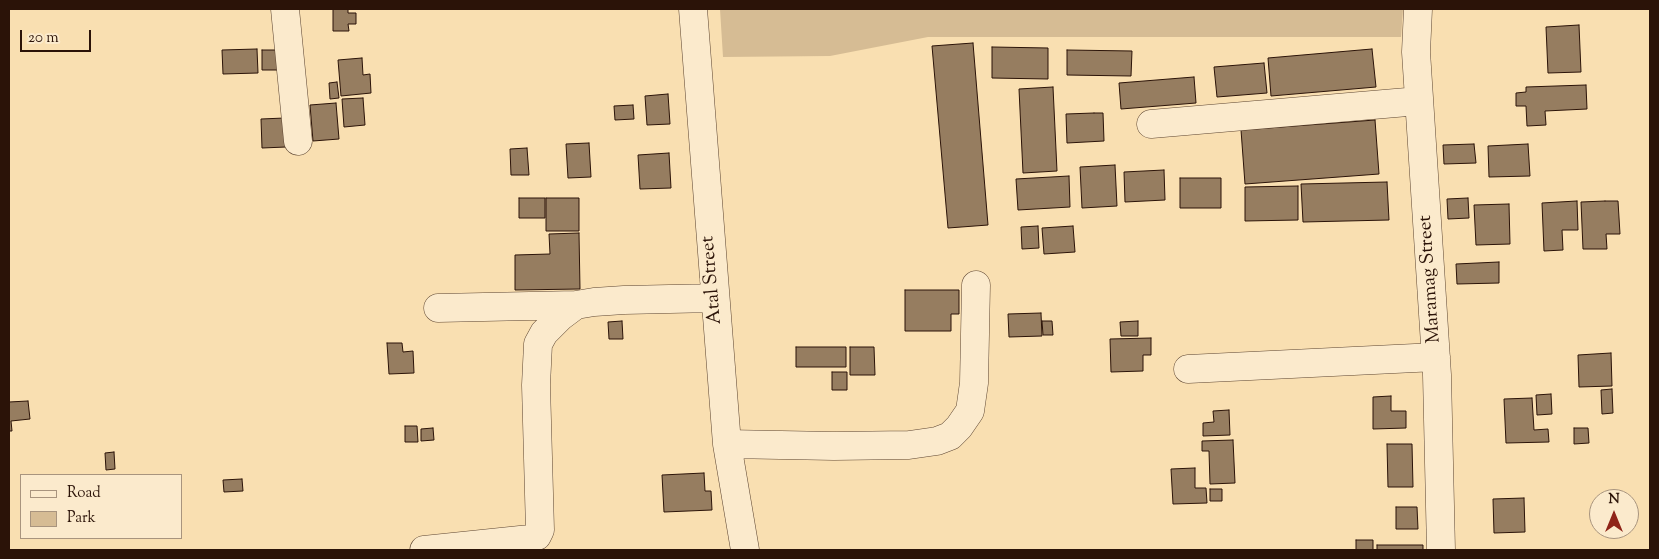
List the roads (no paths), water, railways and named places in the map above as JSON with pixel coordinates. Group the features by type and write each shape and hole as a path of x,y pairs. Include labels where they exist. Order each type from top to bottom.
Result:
{"street":[{"path":"286,9 298,141"},
{"name":"Atal Street","path":"693,9 727,444 744,550"},
{"name":"Maramag Street","path":"1418,9 1416,52 1436,357 1441,550"},
{"path":"1151,124 1419,101"},
{"path":"727,444 909,445 937,441 950,436 970,411 974,383 976,285"},
{"path":"438,308 576,306 594,302 624,300 715,298"},
{"path":"424,550 523,540 537,536 540,530 536,385 538,344 544,333 560,317 576,306"},
{"path":"1188,369 1436,357"}]}
